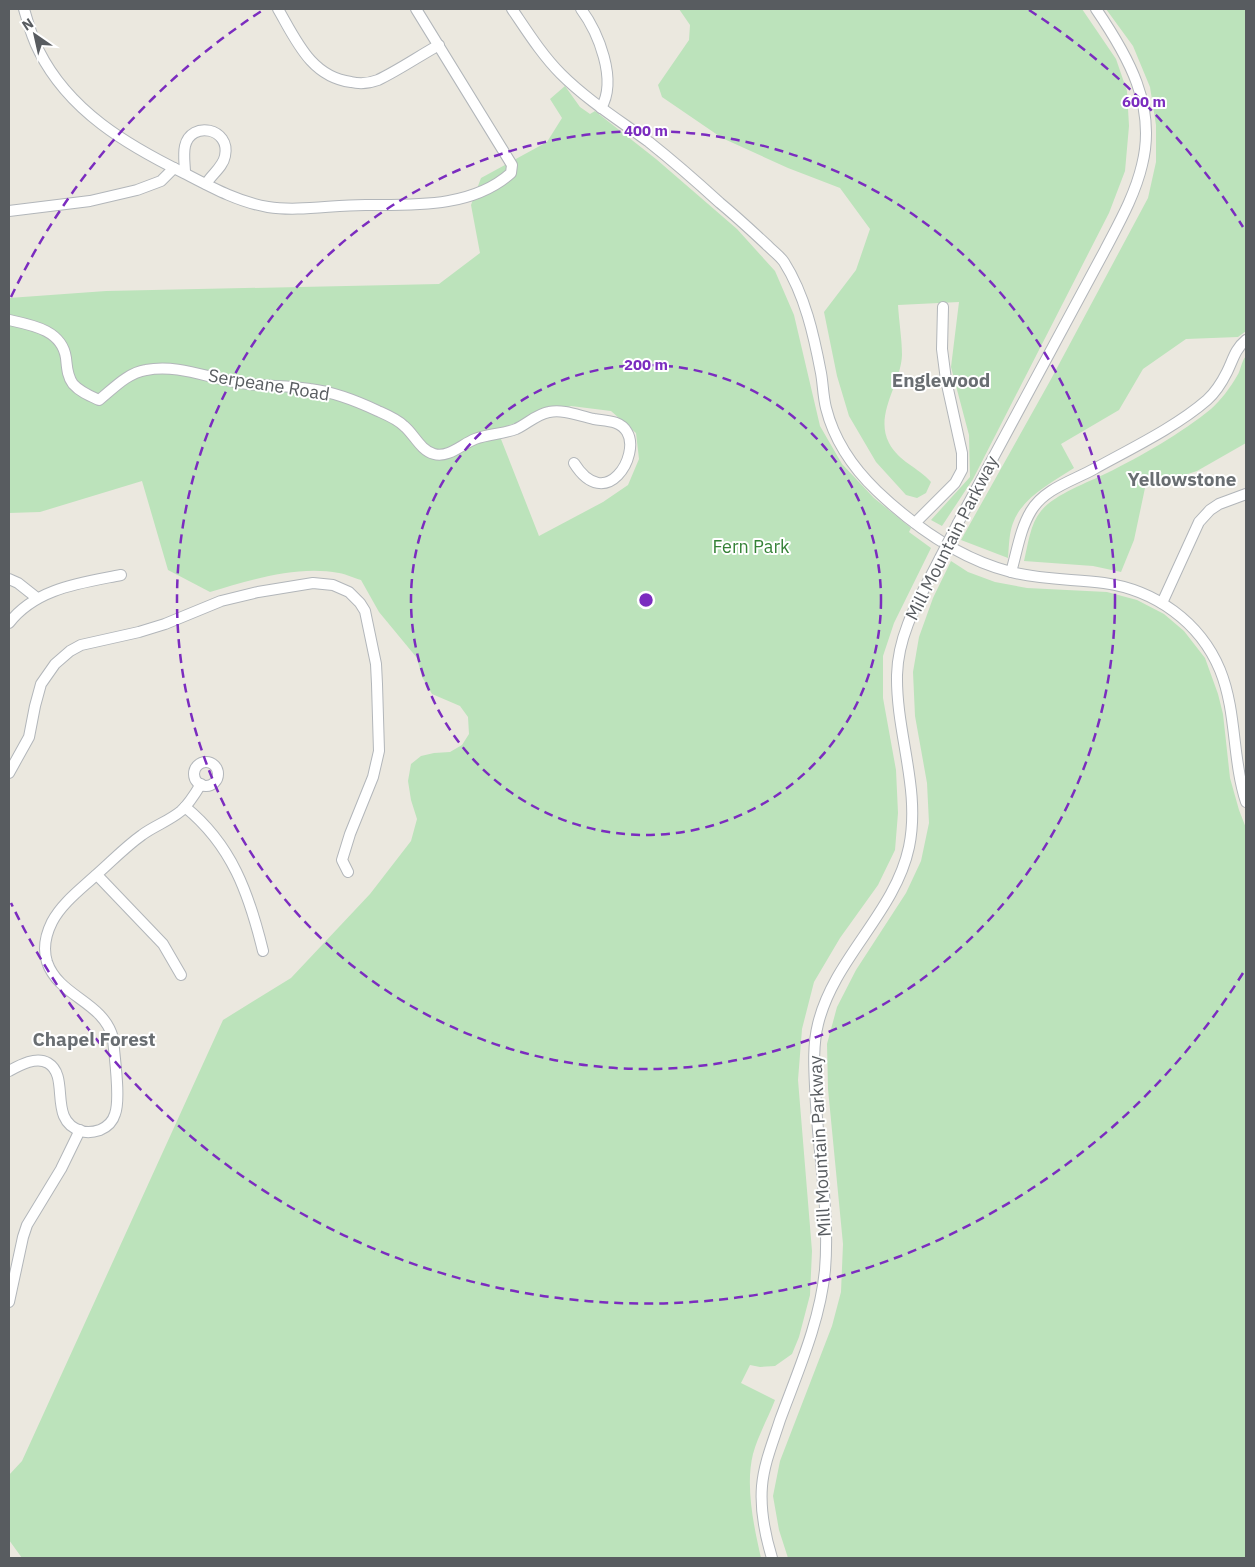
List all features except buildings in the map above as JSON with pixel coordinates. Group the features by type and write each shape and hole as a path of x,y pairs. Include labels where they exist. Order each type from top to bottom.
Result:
{"street":[{"path":"24,9 43,59 60,84 104,127 122,140 237,199 270,207 295,208 440,203 476,194 511,173 512,165 416,9"},
{"path":"278,9 302,52 311,62 329,76 346,82 377,80 439,45"},
{"path":"512,9 551,63 573,85 681,169 784,261 807,310 826,407 840,444 861,474 896,508 939,540 977,560 1029,576 1118,585 1146,594 1182,617 1206,644 1220,670 1230,705 1246,802"},
{"name":"Mill Mountain Parkway","path":"772,1558 762,1512 764,1469 818,1314 825,1267 824,1208 815,1095 814,1054 816,1034 823,1007 840,970 895,885 908,849 912,827 912,794 898,696 899,656 911,616 958,523 1105,250 1127,207 1142,165 1146,124 1137,82 1126,55 1096,9"},
{"path":"584,10 602,47 608,84 605,100 601,108"},
{"path":"185,173 185,145 188,138 198,131 210,130 216,132 223,141 226,151 223,163 206,184"},
{"path":"9,211 90,201 138,190 160,181 174,168"},
{"path":"915,523 955,483 962,470 961,446 942,350 943,308"},
{"name":"Serpeane Road","path":"9,320 40,328 53,335 63,349 68,372 74,384 79,390 99,400 126,378 144,370 156,368 191,372 237,383 308,388 343,397 393,418 410,431 427,450 440,455 450,453 477,438 514,429 547,412 564,412 616,422 626,431 630,442 626,461 617,476 610,482 599,484 592,482 579,471 574,463"},
{"path":"1011,572 1026,521 1031,510 1038,502 1054,489 1101,465 1192,412 1216,390 1223,380 1238,348 1246,340"},
{"path":"1162,603 1199,522 1210,510 1219,504 1246,494"},
{"path":"9,623 16,613 37,598 61,588 121,574"},
{"path":"9,578 37,598"},
{"path":"9,774 29,737 41,684 55,664 70,650 157,626 221,601 258,592 313,583 341,587 356,598 366,616 376,664 379,751 373,777 350,834 342,860 348,872"},
{"path":"9,1071 34,1061 44,1061 54,1068 58,1076 62,1112 72,1126 80,1130 93,1132 101,1130 111,1121 117,1107 117,1092 111,1029 101,1014 66,988 51,971 45,953 45,944 52,922 58,912 141,836 185,807 201,784"},
{"path":"185,807 214,835 235,867 242,883 263,951"},
{"path":"97,875 163,944 181,975"},
{"path":"9,1302 27,1225 61,1169 80,1130"}],"green space":[{"path":"679,9 1082,9 1116,59 1127,91 1129,126 1125,171 1109,213 973,479 942,526 931,520 970,477 969,435 951,367 959,302 898,305 902,343 901,366 886,410 885,432 893,450 931,482 926,493 917,498 906,495 876,462 849,416 837,376 824,312 856,270 870,229 840,188 788,168 722,138 662,97 658,85 689,40 690,25"},
{"path":"1106,9 1246,9 1246,331 1238,337 1186,339 1143,369 1119,410 1061,444 1074,468 1039,491 1023,505 1012,527 1008,558 961,540 1050,381 1148,198 1156,162 1156,125 1150,87 1133,46"},
{"name":"Fern Park","path":"565,86 580,107 590,114 595,111 656,159 737,229 775,271 794,315 820,426 842,464 874,498 911,528 909,532 931,548 894,623 883,656 883,698 896,770 898,813 895,850 878,885 840,938 814,982 802,1029 798,1080 812,1251 810,1295 799,1337 792,1354 775,1366 760,1367 750,1365 741,1383 775,1400 755,1447 751,1466 751,1506 761,1558 22,1558 9,1540 9,1475 22,1461 223,1020 291,978 370,894 411,841 417,819 408,781 411,764 421,756 450,752 462,745 469,734 468,717 460,706 432,694 422,677 417,658 379,612 361,580 344,574 323,571 290,572 210,592 168,570 142,481 40,512 9,513 9,298 106,291 439,284 480,253 471,205 481,178 547,142 562,118 550,99","holes":["571,406 611,411 636,433 639,459 628,485 603,502 539,536 497,429"]},
{"path":"1246,356 1246,443 1197,471 1145,488 1134,540 1121,572 1093,566 1024,561 1034,522 1047,505 1072,489 1120,467 1147,452 1200,418 1222,398 1238,374"},
{"path":"951,561 968,572 995,582 1027,588 1107,592 1137,600 1164,614 1184,631 1205,658 1218,694 1223,714 1230,778 1246,828 1246,1558 788,1558 779,1530 773,1496 780,1461 832,1326 841,1292 843,1244 828,1089 827,1044 837,1007 856,970 906,893 921,861 929,823 927,783 915,716 913,672 919,637 933,598"}],"district":[{"name":"Englewood","path":"941,380"},
{"name":"Yellowstone","path":"1182,479"},
{"name":"Chapel Forest","path":"94,1039"}]}
